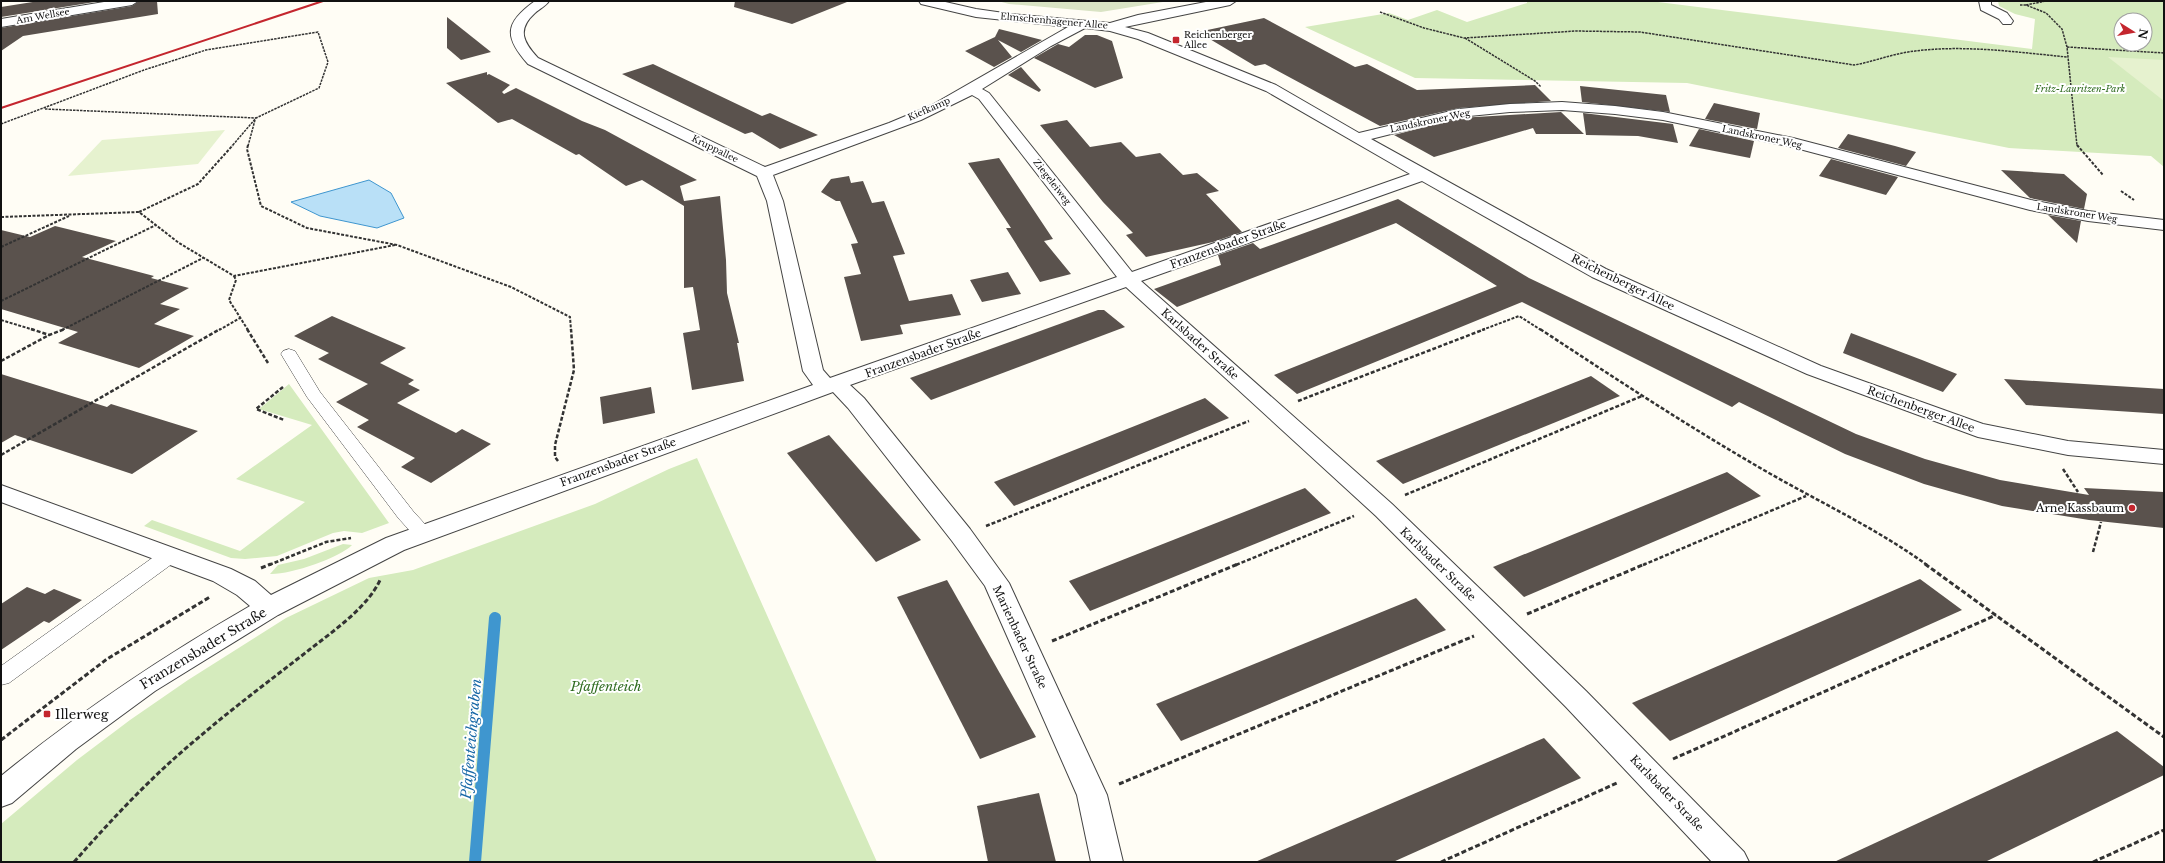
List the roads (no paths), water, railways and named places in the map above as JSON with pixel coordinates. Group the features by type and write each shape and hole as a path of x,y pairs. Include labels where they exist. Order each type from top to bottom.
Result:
{"street":[{"name":"Am Wellsee","path":"1,23 132,1"},
{"name":"Kruppallee","path":"543,1 524,14 518,27 519,44 533,61 764,173"},
{"name":"Elmschenhagener Allee","path":"925,1 997,16 1111,26 1138,19 1230,1"},
{"path":"1984,2 1985,7 2003,16 2007,21"},
{"name":"Kiefkamp","path":"764,173 936,108 970,89 1028,52 1084,24"},
{"name":"Reichenberger Allee","path":"1111,26 1143,36 1271,88 1356,138 1599,273 1814,370 1978,430 2068,448 2164,457"},
{"name":"Ziegeleiweg","path":"970,89 984,96 1129,280"},
{"name":"Landskroner Weg","path":"1356,138 1459,113 1510,108 1562,106 1663,116 1792,143 2030,205 2088,216 2164,225"},
{"path":"764,173 775,201 813,371 832,386"},
{"name":"Franzensbader Straße","path":"1,794 66,740 145,683 210,642 269,608 372,555 424,533 569,480 1422,175"},
{"name":"Karlsbader Straße","path":"1129,280 1379,506 1501,625 1645,771 1732,862"},
{"name":"Marienbader Straße","path":"832,386 856,403 961,535 996,583 1092,795 1107,862"},
{"path":"1,494 222,575 246,588 269,608"}],"lane":[{"path":"289,354 318,400 406,515 424,533"},
{"path":"1,677 169,556"}],"water":[{"path":"369,180 391,193 404,218 377,228 320,216 291,202"}],"waterway":[{"name":"Pfaffenteichgraben","path":"475,862 495,618"}],"railway":[{"path":"1,108 323,1"}],"place":[{"name":"Reichenberger Allee","path":"1176,40"},
{"name":"Arne Kassbaum","path":"2132,508"},
{"name":"Illerweg","path":"47,714"}],"park label":[{"name":"Fritz-Lauritzen-Park","path":"2080,89"},
{"name":"Pfaffenteich","path":"606,686"}]}
